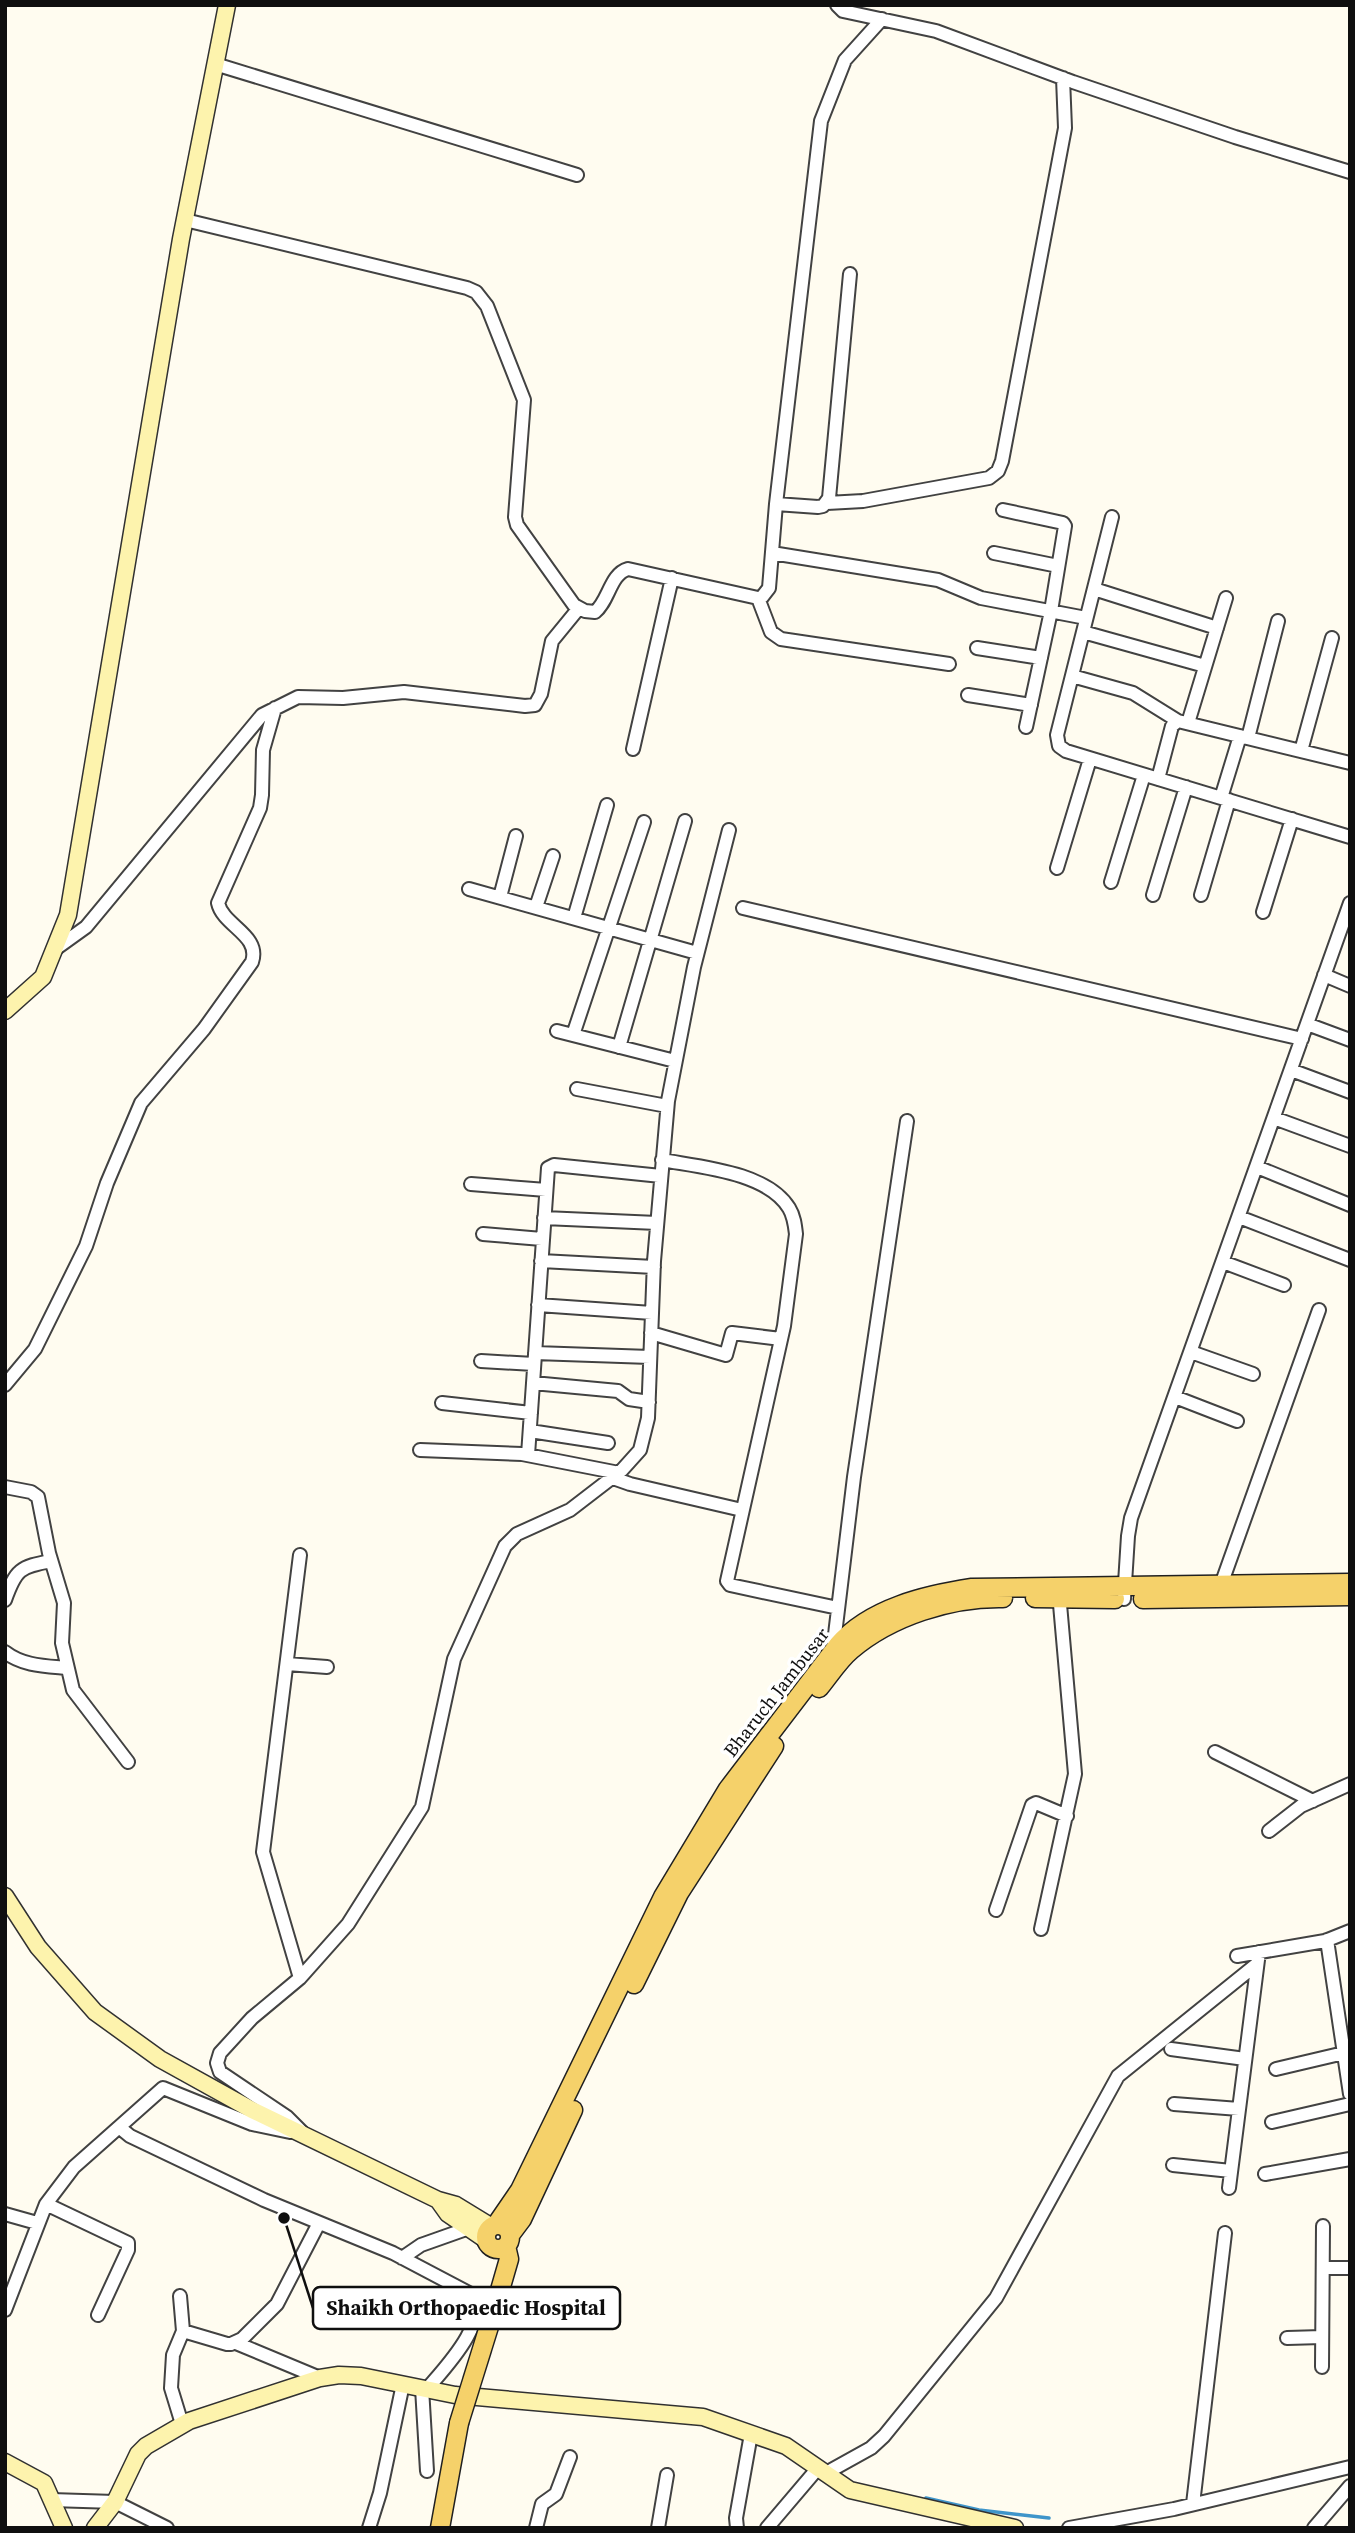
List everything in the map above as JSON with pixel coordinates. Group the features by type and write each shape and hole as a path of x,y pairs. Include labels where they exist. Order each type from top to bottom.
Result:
{"main road":[{"path":"5,1011 43,977 68,915 185,220 227,5"},
{"name":"Bharuch Jambusar","path":"1125,1593 1220,1586 1350,1583"},
{"name":"Bharuch Jambusar","path":"497,2236 663,1897 728,1789 833,1651 852,1640 934,1607 991,1598 1059,1592 1350,1596"},
{"name":"Bharuch Jambusar","path":"497,2236 522,2218 598,2055 679,1893 772,1749 852,1640"},
{"path":"5,1896 38,1947 94,2012 160,2059 252,2110 438,2200 456,2205 497,2236"},
{"path":"438,2200 448,2214 469,2228 497,2236"},
{"path":"439,2528 459,2423 497,2300 497,2236"},
{"path":"95,2528 116,2502 141,2449 182,2424 320,2378 339,2375 361,2376 455,2395 703,2417 786,2446 850,2490 1015,2528"},
{"path":"5,2462 44,2483 64,2528"}],"street":[{"path":"837,5 843,11 936,31 1235,137 1350,172"},
{"path":"185,220 467,288 483,299 524,400 515,517 517,525 574,605 594,611 600,608 622,571 635,569 762,597 769,588 776,504 821,121 845,60 881,19"},
{"path":"215,64 577,175"},
{"path":"776,504 818,507 827,503 863,501 989,478 1000,466 1065,128 1063,78"},
{"path":"827,503 850,274"},
{"path":"1003,510 1064,524 1051,611 1027,727"},
{"path":"1112,517 1057,741 1062,750 1350,837"},
{"path":"772,553 937,579 981,598 1086,618"},
{"path":"995,553 1058,566"},
{"path":"633,749 672,578"},
{"path":"1094,589 1217,628"},
{"path":"758,598 771,632 777,638 949,664"},
{"path":"1158,779 1172,726 1183,722 1205,666 1226,598"},
{"path":"53,951 86,927 258,719 298,697 343,698 404,692 535,705 541,694 552,641 579,608"},
{"path":"1201,895 1225,799 1278,621"},
{"path":"1083,632 1205,666"},
{"path":"1301,751 1332,638"},
{"path":"977,648 1041,658"},
{"path":"1072,676 1133,693 1183,722 1349,760"},
{"path":"968,695 1031,705"},
{"path":"5,1385 36,1349 86,1246 107,1183 141,1102 204,1029 252,962 254,956 251,942 221,912 218,903 260,808 263,750 275,708"},
{"path":"1058,868 1090,759"},
{"path":"1111,883 1144,775"},
{"path":"1153,895 1186,787"},
{"path":"574,918 607,805"},
{"path":"1264,912 1292,819"},
{"path":"619,1046 685,821"},
{"path":"573,1035 644,822"},
{"path":"304,2135 287,2116 220,2072 217,2063 220,2053 251,2018 351,1920 424,1803 454,1659 505,1546 517,1534 570,1510 616,1475 640,1450 648,1425 654,1267 667,1106 697,953 729,830"},
{"path":"500,897 516,836"},
{"path":"536,907 552,856"},
{"path":"469,889 697,953"},
{"path":"1125,1593 1131,1518 1324,975 1346,928 1350,903"},
{"path":"743,908 1301,1039"},
{"path":"1324,975 1350,986"},
{"path":"1307,1024 1350,1040"},
{"path":"557,1031 675,1061"},
{"path":"1290,1070 1350,1092"},
{"path":"577,1089 667,1106"},
{"path":"1274,1118 1350,1146"},
{"path":"833,1651 854,1477 907,1121"},
{"path":"662,1160 720,1171 758,1182 778,1195 789,1208 796,1234 781,1339 727,1577 728,1583 838,1608"},
{"path":"528,1455 547,1170 554,1166 661,1176"},
{"path":"1256,1167 1350,1205"},
{"path":"471,1184 545,1190"},
{"path":"1239,1217 1350,1261"},
{"path":"544,1218 657,1223"},
{"path":"483,1234 542,1239"},
{"path":"541,1261 654,1267"},
{"path":"1223,1262 1284,1285"},
{"path":"538,1305 652,1313"},
{"path":"1220,1586 1319,1310"},
{"path":"651,1333 726,1355 732,1333 781,1339"},
{"path":"1191,1352 1253,1374"},
{"path":"481,1361 650,1357"},
{"path":"533,1383 618,1391 629,1399 649,1402"},
{"path":"1175,1397 1237,1421"},
{"path":"442,1403 531,1413"},
{"path":"530,1431 608,1443"},
{"path":"420,1450 528,1455 616,1475 630,1484 742,1510"},
{"path":"5,1487 31,1492 38,1497 51,1561 64,1602 62,1643 77,1698 128,1762"},
{"path":"298,1973 263,1852 300,1555"},
{"path":"5,1600 13,1579 20,1570 51,1561"},
{"path":"1041,1929 1075,1774 1059,1592"},
{"path":"5,1652 26,1663 67,1668"},
{"path":"287,1664 327,1667"},
{"path":"1215,1752 1313,1801"},
{"path":"1269,1832 1296,1809 1350,1784"},
{"path":"996,1910 1032,1805 1036,1803 1066,1816"},
{"path":"1237,1956 1258,1958 1327,1940 1350,1931"},
{"path":"1327,1940 1350,2094"},
{"path":"1229,2188 1258,1958"},
{"path":"767,2528 822,2470 878,2442 996,2298 1118,2076 1258,1958"},
{"path":"1171,2049 1245,2059"},
{"path":"1276,2069 1344,2053"},
{"path":"5,2310 46,2204 70,2171 160,2090 166,2088 252,2124 304,2135"},
{"path":"1174,2104 1239,2109"},
{"path":"1272,2122 1350,2104"},
{"path":"119,2127 130,2136 264,2200 402,2258 469,2293 476,2303 465,2343 424,2389 428,2471"},
{"path":"1265,2174 1350,2159"},
{"path":"1173,2165 1231,2171"},
{"path":"46,2204 128,2243 128,2250 98,2315"},
{"path":"5,2214 37,2223"},
{"path":"236,2343 280,2300 319,2223"},
{"path":"1322,2367 1323,2226"},
{"path":"402,2258 421,2245 469,2228"},
{"path":"1193,2504 1224,2233"},
{"path":"1323,2268 1350,2268"},
{"path":"180,2296 183,2331 173,2355 171,2381 172,2394 182,2424"},
{"path":"183,2331 226,2344 236,2343 320,2378"},
{"path":"1287,2338 1322,2337"},
{"path":"369,2528 380,2493 403,2384"},
{"path":"737,2528 736,2518 751,2434"},
{"path":"536,2528 542,2504 556,2494 570,2457"},
{"path":"1069,2528 1193,2504 1350,2467"},
{"path":"658,2528 667,2475"},
{"path":"1314,2528 1350,2486"},
{"path":"51,2500 116,2502 167,2528"}],"waterway":[{"path":"926,2498 979,2510 1049,2518"}],"place":[{"name":"Shaikh Orthopaedic Hospital","path":"284,2218"}]}
